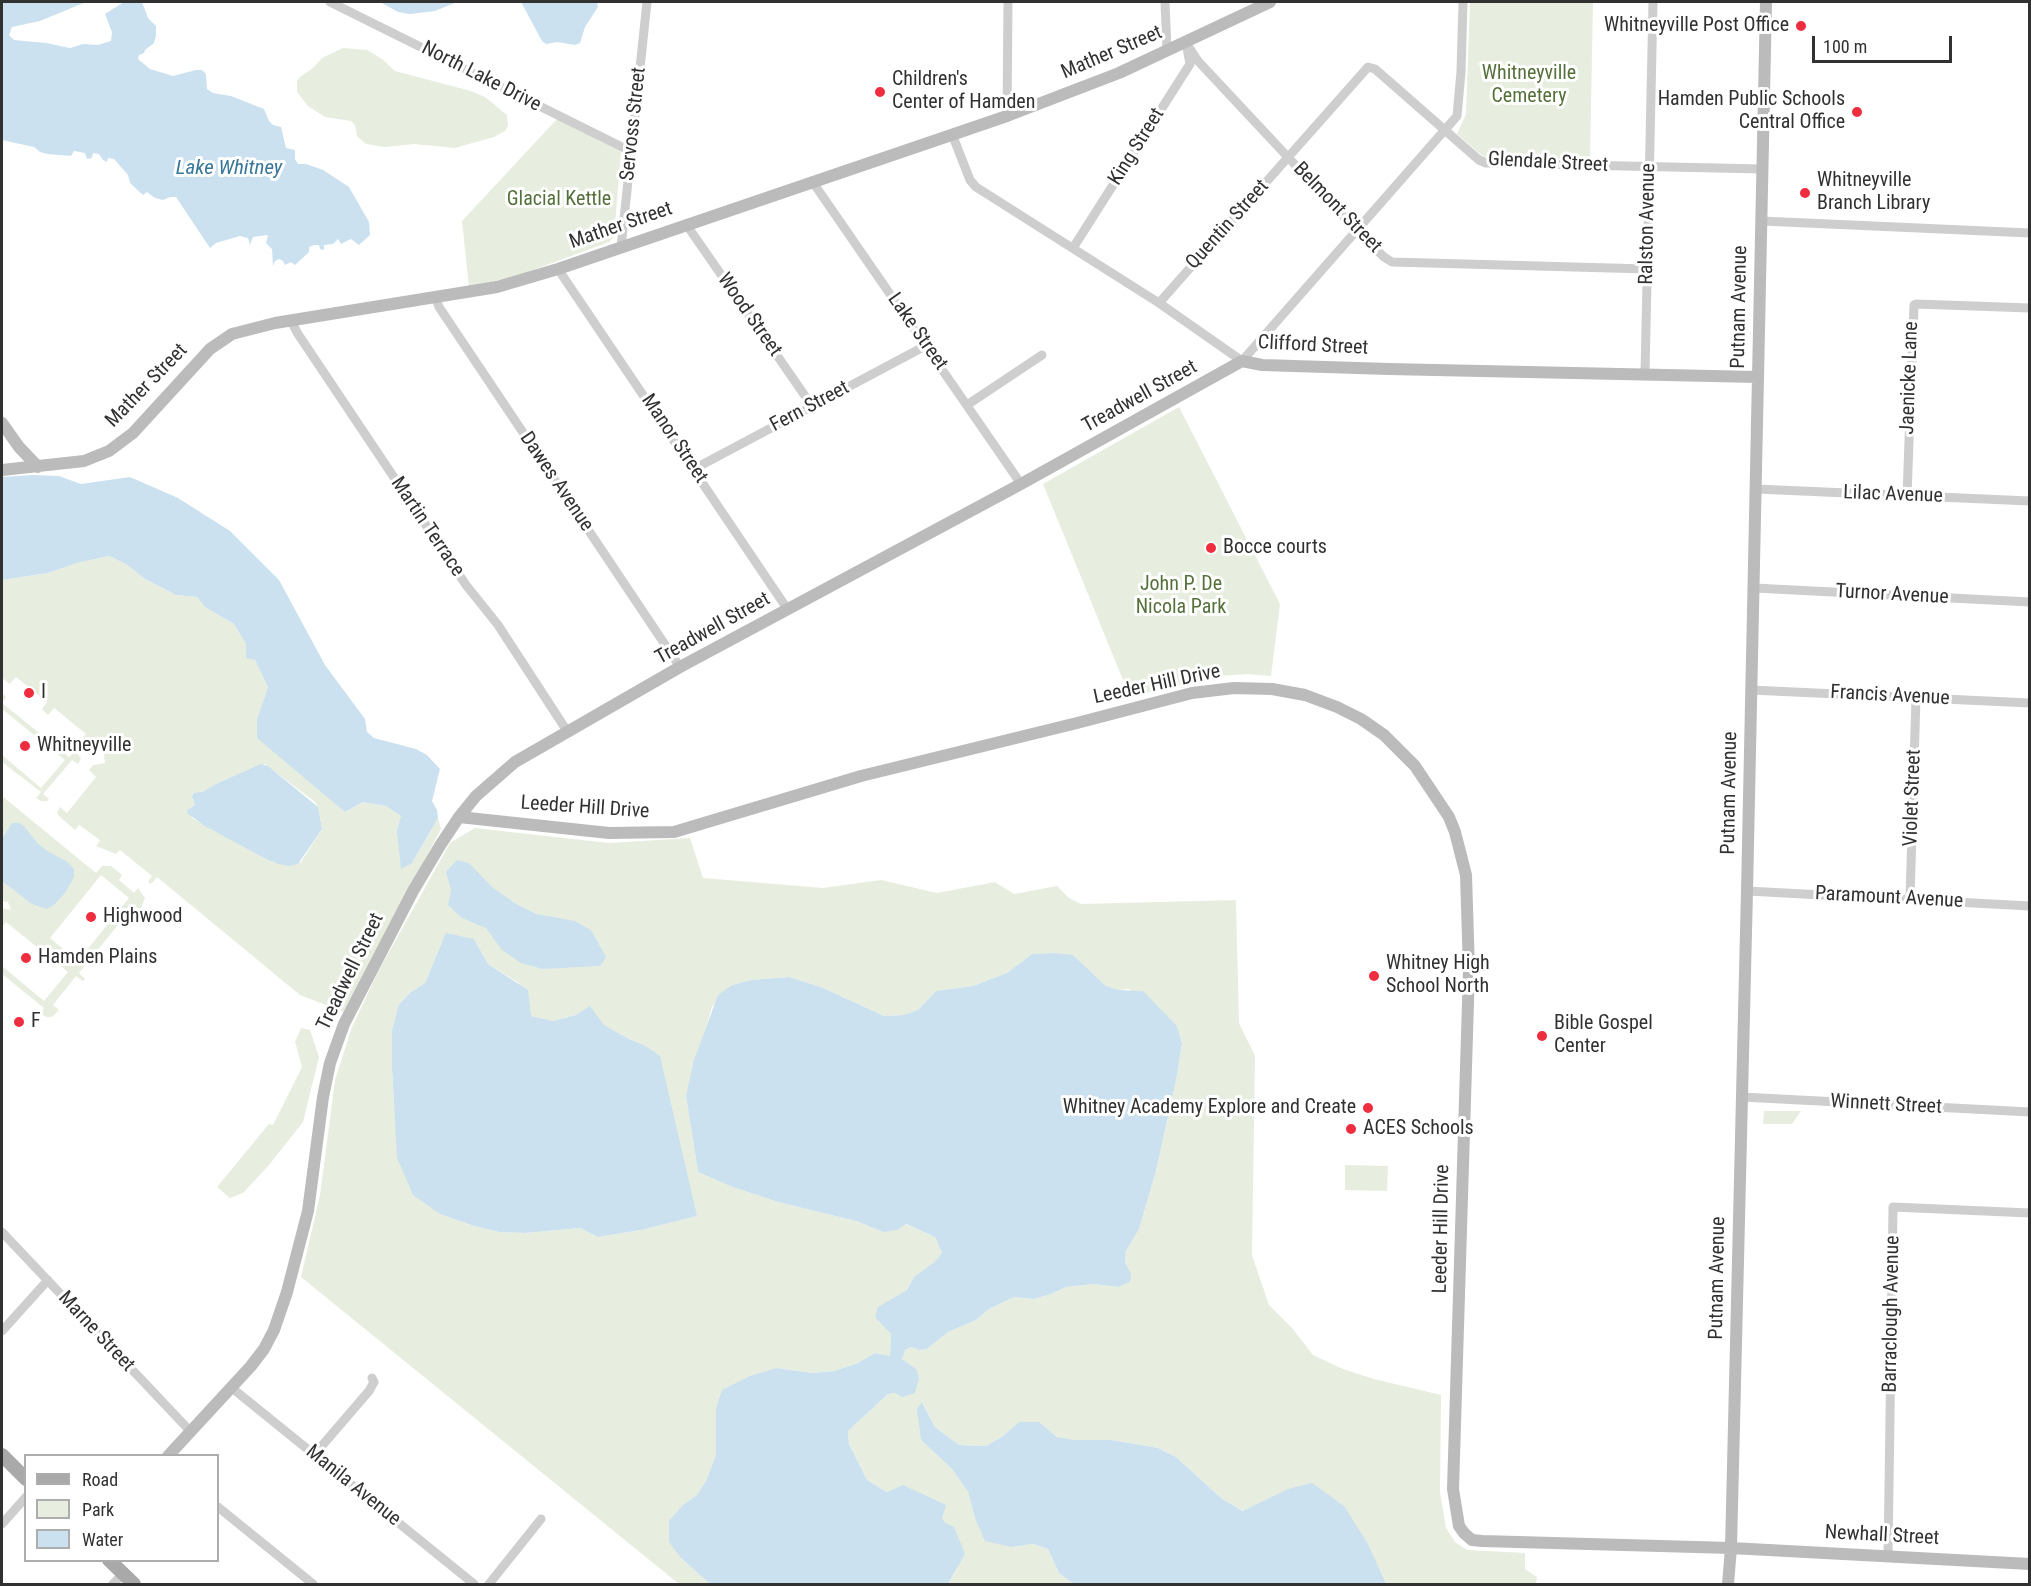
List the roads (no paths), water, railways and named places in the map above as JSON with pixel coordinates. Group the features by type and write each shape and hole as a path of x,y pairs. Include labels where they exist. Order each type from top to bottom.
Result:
{"main road":[{"path":"2,1455 24,1477"},
{"path":"109,1562 118,1579 134,1584"}],"street":[{"name":"North Lake Drive","path":"330,2 632,152"},
{"name":"Servoss Street","path":"621,247 647,2"},
{"path":"1007,116 1008,2"},
{"path":"1165,2 1167,51"},
{"name":"Mather Street","path":"2,470 84,461 110,451 133,433 220,341 244,329 497,287 558,269 1007,116 1119,73 1270,2"},
{"name":"Treadwell Street","path":"169,1454 232,1388 264,1349 274,1330 287,1292 312,1194 318,1133 330,1063 344,1024 413,891 459,817 476,796 501,772 567,731 680,667 1021,484 1242,361 1456,116 1463,2"},
{"name":"Ralston Avenue","path":"1645,374 1653,2"},
{"name":"Putnam Avenue","path":"1728,1584 1731,1548 1748,891 1766,2"},
{"name":"Belmont Street","path":"1186,43 1198,61 1384,257 1400,264 1647,269"},
{"name":"King Street","path":"1073,248 1190,64 1186,43"},
{"name":"Glendale Street","path":"1368,67 1375,69 1444,131 1479,160 1486,163 1763,169"},
{"name":"Quentin Street","path":"1159,303 1368,67"},
{"name":"Clifford Street","path":"952,134 970,180 976,187 1159,303 1242,361 1273,365 1758,376"},
{"name":"Lake Street","path":"812,181 1021,484"},
{"path":"1762,221 2030,233"},
{"name":"Wood Street","path":"686,224 812,406"},
{"name":"Manor Street","path":"558,269 788,610"},
{"name":"Dawes Avenue","path":"435,296 439,307 680,667"},
{"name":"Jaenicke Lane","path":"1907,496 1914,305 2030,308"},
{"name":"Martin Terrace","path":"291,321 466,585 498,625 567,731"},
{"name":"Fern Street","path":"694,469 927,345"},
{"path":"966,405 1042,355"},
{"path":"2,423 13,440 38,467"},
{"name":"Lilac Avenue","path":"1756,489 2030,501"},
{"name":"Turnor Avenue","path":"1754,588 2030,602"},
{"name":"Leeder Hill Drive","path":"459,817 609,833 674,832 861,776 1192,693 1217,690 1254,688 1288,692 1321,700 1361,719 1396,745 1416,766 1449,817 1463,856 1468,887 1469,969 1453,1489 1459,1526 1472,1540 1482,1541 1731,1548"},
{"name":"Francis Avenue","path":"1751,690 2030,703"},
{"name":"Violet Street","path":"1910,899 1916,697"},
{"name":"Paramount Avenue","path":"1748,891 2030,906"},
{"name":"Winnett Street","path":"1742,1097 2030,1113"},
{"name":"Barraclough Avenue","path":"1888,1556 1893,1207 2030,1213"},
{"name":"Marne Street","path":"2,1233 191,1432"},
{"path":"2,1331 48,1280"},
{"path":"314,1455 369,1391 374,1382 372,1378"},
{"name":"Manila Avenue","path":"232,1388 474,1584"},
{"path":"2,1524 24,1499"},
{"path":"219,1509 313,1584"},
{"path":"489,1584 541,1519"},
{"name":"Newhall Street","path":"1731,1548 2030,1564"}],"water":[{"name":"Lake Whitney","path":"2,2 86,2 40,21 12,27 9,35 14,40 70,48 111,41 112,32 105,14 124,2 142,2 148,18 156,26 156,36 154,43 139,55 138,59 150,69 173,76 202,70 206,74 207,89 213,93 231,96 264,109 269,121 281,127 286,148 295,150 295,159 298,164 306,164 323,170 349,187 369,222 370,235 359,245 351,239 341,244 338,239 333,244 324,245 324,250 320,249 319,245 314,245 309,247 309,252 295,265 291,262 285,265 279,259 273,266 272,249 266,243 268,235 253,237 250,245 248,238 240,236 216,243 210,248 176,197 163,200 147,192 143,195 130,183 128,175 114,159 108,158 107,162 99,154 93,153 92,158 87,159 85,153 74,151 71,156 48,154 34,147 2,140"},
{"path":"380,2 457,2 435,11 410,14 398,12"},
{"path":"521,2 597,2 598,7 585,27 580,43 575,45 557,42 546,44 542,41"},
{"path":"59,476 81,484 130,477 178,498 230,531 279,580 325,665 365,719 367,732 374,738 416,749 427,755 440,769 432,801 438,818 412,863 401,869 397,831 401,816 386,806 363,802 345,812 257,738 257,719 268,687 255,660 246,658 246,644 234,624 205,607 197,597 176,595 109,556 77,563 48,573 2,580 2,477"},
{"path":"261,764 268,766 318,807 322,829 298,864 290,866 278,864 264,858 205,826 188,814 187,810 195,805 192,797 194,793 202,792"},
{"path":"12,823 24,826 38,844 66,861 74,869 74,877 65,893 47,909 32,904 2,881 2,839"},
{"path":"457,860 469,863 492,887 516,904 536,914 575,921 591,930 606,957 600,966 543,969 521,963 502,950 486,928 462,918 448,905 451,890 446,872"},
{"path":"446,933 474,939 488,964 528,990 531,1016 553,1021 576,1015 590,1006 604,1025 644,1045 660,1056 697,1216 641,1230 598,1237 580,1228 525,1233 499,1232 440,1214 413,1195 397,1158 392,1030 399,1004 425,983"},
{"path":"1032,954 1073,955 1106,986 1119,990 1143,991 1177,1026 1182,1043 1156,1171 1139,1229 1126,1251 1125,1262 1131,1274 1130,1282 1118,1287 1094,1284 1066,1287 1034,1299 1014,1297 989,1309 976,1320 948,1332 927,1349 919,1350 911,1347 905,1350 902,1359 916,1369 919,1378 915,1393 902,1397 895,1393 888,1394 848,1431 849,1444 867,1480 887,1492 903,1485 946,1505 942,1518 945,1523 954,1527 965,1554 948,1584 710,1584 681,1558 669,1542 669,1521 683,1505 697,1495 706,1481 716,1455 716,1409 722,1390 750,1376 777,1368 812,1373 834,1371 858,1363 875,1353 890,1356 891,1334 875,1317 878,1307 907,1290 914,1277 942,1253 935,1237 906,1224 897,1230 883,1232 856,1221 778,1202 730,1186 698,1172 686,1096 694,1060 718,995 732,985 751,980 789,977 821,987 884,1016 903,1015 918,1010 936,991 973,986 1007,973"},
{"path":"922,1402 935,1427 959,1445 986,1446 1003,1436 1019,1422 1039,1422 1057,1437 1075,1440 1112,1440 1158,1448 1176,1457 1221,1498 1243,1511 1288,1489 1312,1483 1344,1506 1367,1542 1386,1584 1074,1584 1059,1573 1048,1549 1033,1544 1011,1547 985,1541 975,1518 968,1492 952,1469 921,1440 917,1409"}],"place":[{"name":"Whitneyville Post Office","path":"1801,26"},
{"name":"Children's Center of Hamden","path":"880,92"},
{"name":"Hamden Public Schools Central Office","path":"1857,112"},
{"name":"Whitneyville Branch Library","path":"1805,193"},
{"name":"Bocce courts","path":"1211,548"},
{"name":"I","path":"29,693"},
{"name":"Whitneyville","path":"25,746"},
{"name":"Highwood","path":"91,917"},
{"name":"Hamden Plains","path":"26,958"},
{"name":"Whitney High School North","path":"1374,976"},
{"name":"F","path":"19,1022"},
{"name":"Bible Gospel Center","path":"1542,1036"},
{"name":"Whitney Academy Explore and Create","path":"1368,1108"},
{"name":"ACES Schools","path":"1351,1129"}],"park label":[{"name":"Whitneyville Cemetery","path":"1529,86"},
{"name":"Glacial Kettle","path":"559,200"},
{"name":"John P. De Nicola Park","path":"1181,596"}]}
